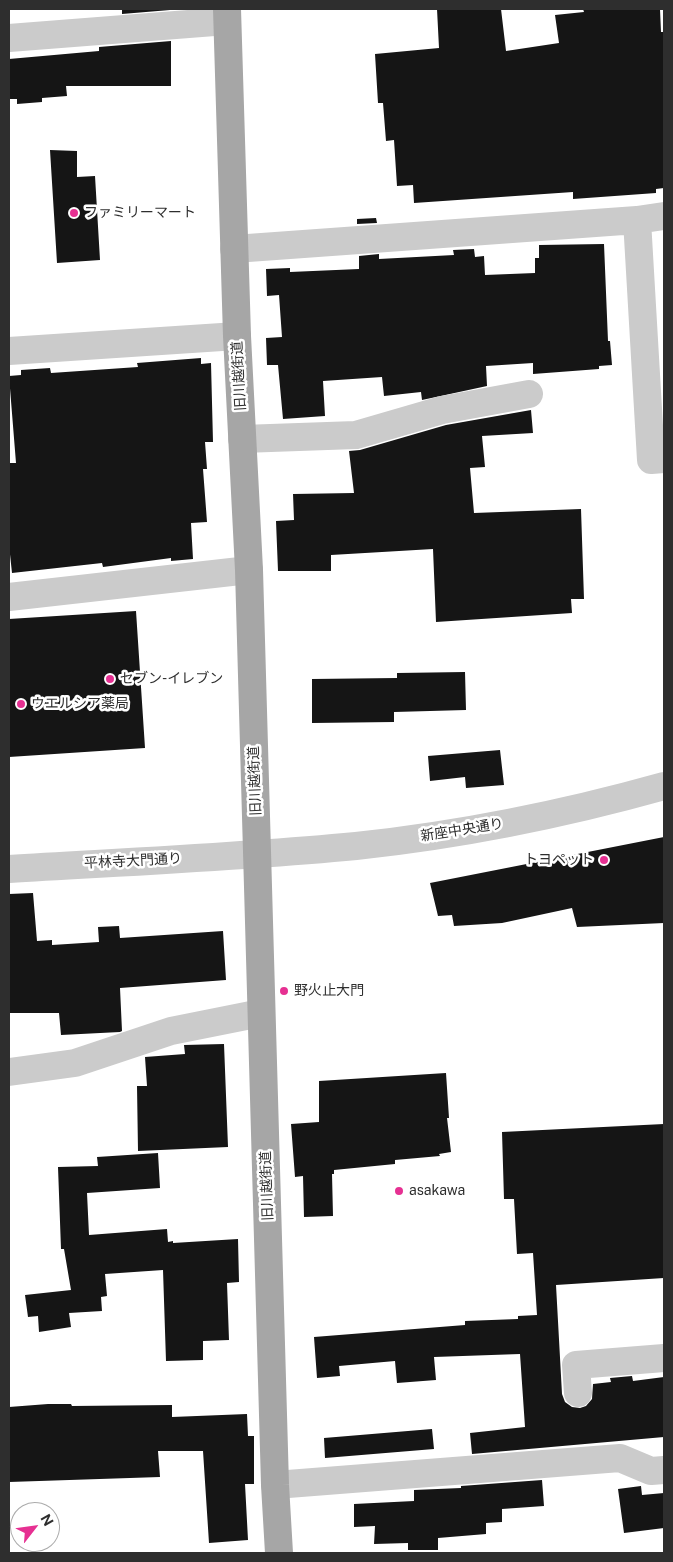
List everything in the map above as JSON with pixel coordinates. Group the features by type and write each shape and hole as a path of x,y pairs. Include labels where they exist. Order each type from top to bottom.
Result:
{"main road":[{"name":"旧川越街道","path":"227,15 237,336 249,570 275,1484 279,1553"}],"street":[{"path":"9,38 227,15"},
{"path":"234,249 637,220 664,216"},
{"path":"637,220 651,460 664,459"},
{"path":"9,352 237,336"},
{"path":"242,439 356,434 442,410 530,394"},
{"path":"9,597 249,570"},
{"name":"新座中央通り","path":"257,854 358,846 445,834 594,805 664,786"},
{"name":"平林寺大門通り","path":"9,869 257,854"},
{"path":"9,1072 75,1063 171,1031 261,1013"},
{"path":"578,1393 576,1365 664,1358"},
{"path":"275,1484 620,1458 651,1471 664,1470"}],"building":[{"path":"122,9 170,9 170,10 122,14"},
{"path":"437,9 501,9 506,51 559,43 555,15 584,12 583,9 660,9 661,32 664,32 664,188 656,189 656,193 573,199 573,192 414,203 413,185 397,186 394,140 386,141 383,103 378,103 375,54 439,48"},
{"path":"171,41 171,86 66,86 67,96 42,98 42,102 17,104 17,99 9,99 9,59 99,51 99,47"},
{"path":"50,150 77,151 77,177 95,176 100,260 57,263"},
{"path":"376,218 377,223 357,224 357,219"},
{"path":"604,244 608,341 610,341 612,365 599,366 599,369 533,374 533,363 486,366 487,386 422,400 421,392 384,396 382,377 323,381 325,416 283,419 278,365 267,365 266,338 282,337 279,295 267,296 266,269 290,268 290,272 359,269 359,256 379,254 379,259 454,255 453,250 474,249 475,257 484,256 485,275 535,273 535,258 539,258 539,245"},
{"path":"201,358 201,364 211,363 213,442 205,442 207,469 203,469 207,522 191,523 193,559 171,561 171,558 103,567 102,563 12,573 9,545 9,463 16,463 9,376 21,375 21,370 50,368 51,373 138,367 137,363"},
{"path":"531,410 533,433 482,436 485,467 470,468 474,513 581,509 584,599 571,599 572,613 436,622 433,549 331,555 331,571 278,571 276,521 294,520 293,494 354,493 349,451 360,450 446,425"},
{"path":"136,611 145,748 9,757 9,619"},
{"path":"465,672 466,710 394,712 394,722 312,723 312,679 397,678 397,673"},
{"path":"500,750 504,785 466,788 465,777 430,781 428,756"},
{"name":"トヨペット","path":"664,837 664,923 577,927 572,908 502,923 454,926 452,915 438,916 430,883"},
{"path":"33,893 37,941 52,940 52,945 99,942 98,927 119,926 120,938 223,931 226,980 120,988 122,1031 120,1032 61,1035 59,1013 9,1013 9,894"},
{"path":"224,1044 228,1147 138,1151 137,1086 147,1086 145,1057 185,1054 184,1045"},
{"path":"446,1073 449,1118 447,1118 451,1152 439,1154 440,1156 395,1160 395,1164 334,1170 334,1174 332,1174 333,1216 304,1217 303,1176 295,1177 291,1124 319,1122 319,1081"},
{"path":"664,1124 664,1278 556,1285 562,1394 565,1402 572,1407 580,1408 586,1406 592,1399 593,1384 611,1382 610,1378 632,1376 633,1381 664,1377 664,1437 472,1454 470,1433 525,1427 520,1354 434,1357 436,1380 397,1383 395,1361 339,1366 340,1376 317,1378 314,1337 465,1325 465,1321 518,1319 518,1316 537,1315 533,1253 517,1254 514,1199 504,1199 502,1132"},
{"path":"158,1153 160,1188 87,1193 89,1235 167,1229 168,1242 173,1241 173,1243 238,1239 239,1282 227,1283 229,1340 203,1341 203,1360 166,1361 163,1270 105,1274 107,1296 101,1297 102,1311 69,1313 71,1327 39,1332 38,1316 28,1317 25,1295 71,1290 64,1249 61,1249 58,1167 98,1166 97,1157"},
{"path":"71,1404 72,1406 172,1405 172,1417 247,1414 248,1436 254,1436 254,1484 245,1484 248,1540 209,1543 203,1451 158,1451 160,1477 9,1482 9,1407"},
{"path":"432,1429 434,1449 325,1458 324,1438"},
{"path":"542,1480 544,1506 502,1509 502,1522 486,1523 486,1534 438,1538 438,1550 408,1550 408,1543 374,1544 375,1526 354,1527 354,1504 414,1501 414,1490 461,1488 461,1486"},
{"path":"641,1486 642,1495 664,1493 664,1528 624,1533 618,1489"}],"place":[{"name":"ファミリーマート","path":"74,213"},
{"name":"セブン-イレブン","path":"110,679"},
{"name":"ウエルシア薬局","path":"21,704"},
{"name":"トヨペット","path":"604,860"},
{"name":"野火止大門","path":"284,991"},
{"name":"asakawa","path":"399,1191"}]}
